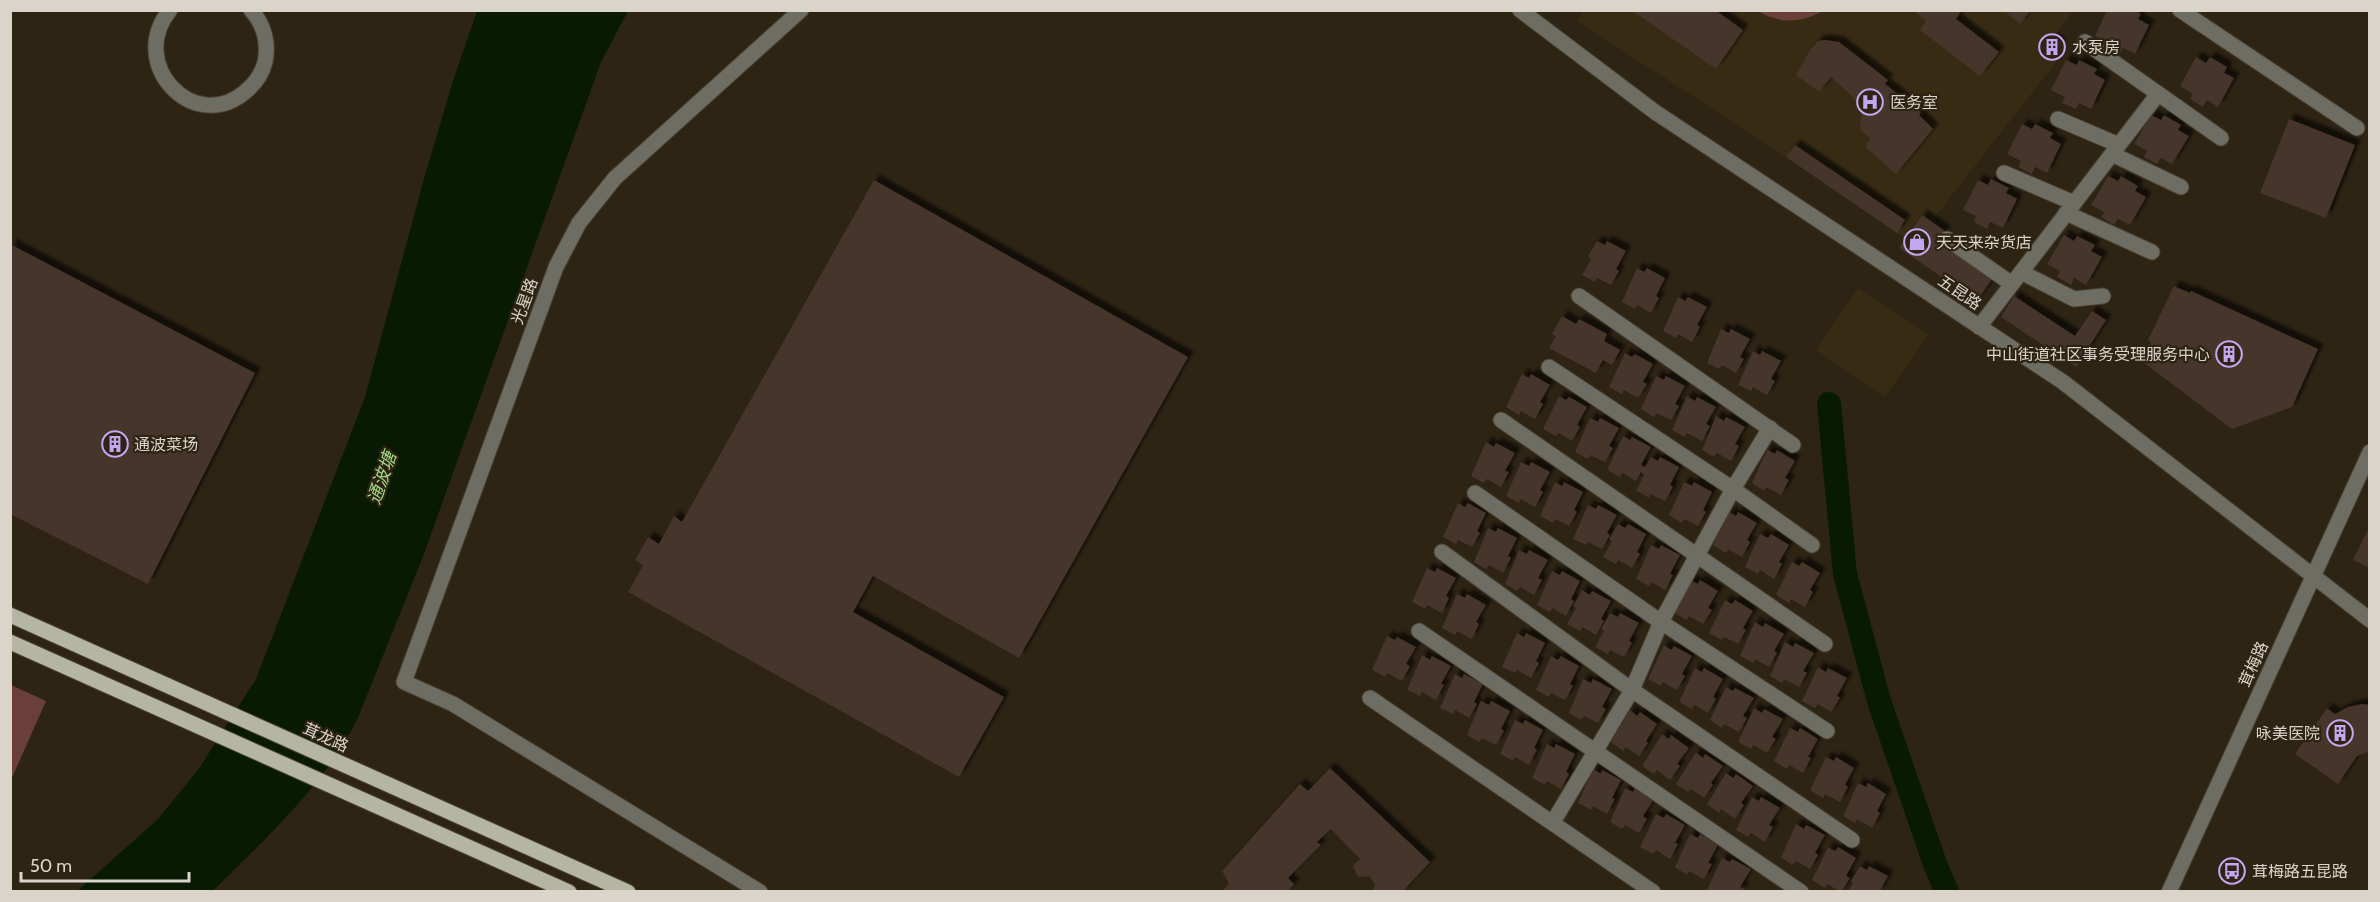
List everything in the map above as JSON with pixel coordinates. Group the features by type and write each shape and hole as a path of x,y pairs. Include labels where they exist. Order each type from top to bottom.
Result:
{"main road":[{"name":"茸龙路","path":"10,615 628,891"},
{"path":"10,642 569,891"}],"street":[{"path":"170,10 162,20 156,37 155,56 160,73 171,88 186,99 204,104 222,103 240,97 254,85 263,69 267,51 265,33 257,16 251,10"},
{"name":"光星路","path":"760,891 453,704 404,682 556,267 579,223 615,178 801,10"},
{"name":"五昆路","path":"1520,10 1655,111 2063,382 2370,620"},
{"path":"2180,10 2357,128"},
{"path":"2085,42 2221,138"},
{"path":"1979,327 2158,94"},
{"path":"2058,118 2181,187"},
{"path":"2004,173 2152,252"},
{"path":"1947,239 2017,278 2074,299 2103,296"},
{"path":"1579,296 1793,445"},
{"path":"1550,367 1733,489 1812,545"},
{"path":"1501,420 1825,644"},
{"path":"1553,822 1632,690 1661,622 1733,489 1770,428"},
{"name":"茸梅路","path":"2169,891 2370,452"},
{"path":"1475,493 1661,622 1827,730"},
{"path":"1442,552 1632,690 1852,840"},
{"path":"1419,631 1801,891"},
{"path":"1370,698 1653,891"}],"shaded area":[{"path":"1585,10 2073,11 2053,38 2060,43 2050,56 2057,61 1931,222 1921,215 1905,238 1786,157 1577,21"},
{"path":"1822,10 1799,20 1782,20 1758,11"},
{"path":"1858,288 1928,335 1885,397 1816,350"},
{"path":"11,685 46,701 11,780"}],"water":[{"name":"通波塘","path":"477,11 628,11 601,62 422,559 359,715 331,763 294,809 213,891 76,892 157,820 198,770 256,679 365,397 425,175"}],"building":[{"path":"1631,10 1715,10 1743,30 1716,69"},
{"path":"1913,10 1962,10 1956,19 1999,52 1980,76 1920,30 1926,21"},
{"path":"2003,10 2031,10 2020,24"},
{"path":"2107,10 2134,10 2141,14 2138,19 2149,25 2135,54 2123,48 2119,55 2105,48 2108,42 2095,36"},
{"name":"水泵房","path":"2053,38 2060,43 2050,56 2043,51"},
{"path":"1818,41 1839,42 1888,80 1885,84 1921,112 1919,115 1933,129 1896,174 1865,147 1870,138 1860,130 1862,111 1851,95 1831,77 1819,92 1796,75 1810,50"},
{"path":"2196,57 2206,63 2210,57 2227,67 2224,73 2234,78 2218,107 2207,100 2203,107 2190,99 2193,94 2180,86"},
{"path":"2066,60 2077,65 2079,60 2097,69 2094,74 2105,80 2091,109 2079,103 2076,109 2062,103 2065,97 2051,90"},
{"path":"2151,115 2161,120 2164,115 2181,125 2178,130 2189,136 2172,164 2161,158 2157,164 2144,157 2147,151 2134,144"},
{"path":"2289,119 2355,145 2326,218 2260,193"},
{"path":"2022,124 2032,129 2035,124 2053,133 2050,138 2061,144 2047,173 2035,167 2032,174 2018,167 2021,161 2007,154"},
{"path":"1795,145 1905,220 1897,233 1786,157"},
{"path":"2108,176 2118,181 2121,176 2138,186 2135,191 2146,197 2130,225 2118,219 2114,225 2101,217 2104,212 2091,205"},
{"path":"1991,179 2009,188 2006,193 2017,199 2003,228 1990,222 1987,229 1974,222 1976,216 1963,210 1978,180 1988,185"},
{"path":"874,180 1188,357 1019,658 873,576 853,612 1004,697 959,777 628,592 643,565 635,560 648,537 659,544 674,516 682,522"},
{"path":"1922,215 1945,231 1938,243 1992,279 1977,301 1899,248"},
{"path":"2064,235 2074,241 2077,236 2095,245 2091,251 2102,257 2086,285 2074,278 2071,285 2057,277 2060,271 2047,264"},
{"path":"1597,241 1605,245 1607,241 1626,251 1616,269 1619,271 1611,285 1597,278 1595,282 1582,275 1591,259 1588,256"},
{"name":"通波菜场","path":"10,244 255,373 148,584 10,514"},
{"path":"1637,268 1644,272 1647,268 1665,278 1656,296 1659,298 1651,313 1637,305 1635,309 1622,302"},
{"name":"中山街道社区事务受理服务中心","path":"2174,286 2190,293 2191,291 2318,349 2292,407 2232,429 2139,359 2151,342 2148,340"},
{"path":"2014,296 2075,336 2092,311 2106,320 2076,367 2001,317"},
{"path":"1678,297 1685,301 1688,297 1707,307 1697,325 1700,327 1692,342 1678,334 1676,338 1663,331"},
{"path":"1562,316 1576,324 1579,319 1607,334 1604,341 1620,350 1612,365 1603,360 1596,373 1549,348 1556,336 1552,334"},
{"path":"1721,329 1729,333 1731,329 1750,339 1740,357 1744,359 1736,373 1722,365 1719,369 1707,363"},
{"path":"1753,351 1760,355 1762,351 1781,361 1771,379 1775,381 1767,395 1753,387 1751,391 1738,385"},
{"path":"1625,353 1632,357 1635,354 1653,364 1643,382 1647,384 1638,398 1624,390 1622,394 1609,387"},
{"path":"1522,374 1529,378 1531,374 1550,385 1540,402 1543,404 1535,419 1521,411 1519,415 1506,407"},
{"path":"1656,376 1664,380 1666,376 1685,386 1675,404 1679,406 1671,420 1656,413 1654,417 1641,409"},
{"path":"1559,396 1566,400 1569,397 1587,407 1577,425 1580,427 1572,441 1558,433 1556,436 1543,429"},
{"path":"1687,396 1695,401 1697,397 1716,407 1706,424 1710,426 1702,441 1687,433 1685,437 1672,430"},
{"path":"1716,416 1724,421 1726,417 1745,427 1735,444 1739,446 1731,461 1717,453 1714,457 1702,450"},
{"path":"1590,418 1598,422 1600,418 1619,428 1609,446 1613,448 1605,462 1590,455 1588,459 1575,452"},
{"path":"1623,436 1630,440 1632,437 1651,447 1641,465 1645,467 1651,457 1658,461 1660,457 1679,467 1670,485 1673,487 1665,501 1650,494 1649,498 1636,490 1644,475 1641,472 1636,481 1622,473 1620,477 1607,470"},
{"path":"1486,442 1494,447 1496,443 1515,453 1505,471 1509,472 1501,487 1487,479 1484,483 1471,476"},
{"path":"1767,450 1775,454 1777,450 1795,461 1785,478 1789,480 1781,495 1766,487 1764,491 1752,483"},
{"path":"1521,462 1529,466 1531,462 1550,472 1540,490 1543,492 1535,507 1521,499 1519,503 1506,496"},
{"path":"1555,482 1562,486 1564,482 1583,492 1574,510 1577,512 1569,526 1555,519 1553,523 1540,516"},
{"path":"1684,482 1692,486 1694,482 1712,492 1703,510 1706,512 1698,526 1684,519 1682,523 1669,515"},
{"path":"1458,503 1465,507 1468,503 1486,513 1477,531 1480,533 1472,547 1458,540 1456,544 1443,537"},
{"path":"1588,505 1596,509 1598,505 1617,515 1607,533 1610,535 1602,549 1588,542 1586,545 1573,539"},
{"path":"1729,512 1736,516 1738,512 1757,523 1747,540 1750,542 1742,557 1728,549 1726,553 1713,545"},
{"path":"1618,524 1625,528 1628,524 1646,534 1637,552 1640,554 1632,568 1618,560 1616,564 1603,557 1612,541 1609,539"},
{"path":"2370,526 2370,568 2353,560"},
{"path":"1488,528 1496,532 1498,528 1517,538 1508,556 1511,558 1503,573 1489,565 1486,569 1474,562"},
{"path":"1760,534 1768,538 1771,534 1789,545 1779,562 1782,564 1774,579 1760,570 1758,574 1745,567"},
{"path":"1651,545 1659,549 1661,545 1680,555 1665,590 1651,582 1649,586 1636,579"},
{"path":"1519,550 1527,554 1529,550 1548,560 1538,578 1542,580 1534,595 1520,587 1517,591 1505,584"},
{"path":"1792,562 1799,566 1802,562 1820,573 1810,590 1813,592 1805,607 1791,599 1789,603 1776,595"},
{"path":"1427,568 1435,572 1437,568 1456,578 1446,596 1449,598 1442,613 1427,605 1425,609 1412,602"},
{"path":"1552,571 1560,575 1562,571 1580,581 1571,599 1574,601 1566,616 1552,608 1550,612 1537,605"},
{"path":"1690,580 1698,584 1700,580 1718,591 1708,608 1712,610 1703,624 1689,616 1687,620 1674,613"},
{"path":"1582,590 1590,595 1592,591 1611,601 1601,619 1604,621 1596,635 1582,627 1580,631 1567,624"},
{"path":"1457,594 1465,598 1467,594 1486,605 1476,622 1479,624 1472,639 1457,631 1455,635 1442,628"},
{"path":"1725,600 1732,604 1735,600 1753,611 1743,628 1746,630 1738,644 1724,637 1722,640 1709,633"},
{"path":"1610,613 1618,617 1620,613 1639,623 1629,641 1632,643 1624,657 1610,650 1608,654 1595,647"},
{"path":"1755,622 1763,627 1765,623 1784,634 1774,651 1777,653 1769,667 1755,659 1753,663 1740,656"},
{"path":"1517,633 1524,637 1526,633 1545,643 1536,661 1539,663 1531,678 1517,670 1515,673 1502,667"},
{"path":"1387,636 1395,640 1397,637 1416,647 1406,664 1410,666 1402,681 1387,673 1385,677 1372,670"},
{"path":"1785,642 1793,647 1795,643 1814,653 1803,671 1807,673 1799,687 1784,679 1782,683 1770,676"},
{"path":"1664,645 1671,650 1674,646 1692,656 1682,674 1685,676 1677,690 1663,682 1661,686 1648,679"},
{"path":"1422,655 1430,660 1432,656 1451,666 1441,684 1444,685 1436,700 1422,692 1420,696 1407,690"},
{"path":"1551,656 1558,660 1561,656 1579,666 1570,684 1573,686 1565,700 1551,693 1549,697 1536,690"},
{"path":"1818,667 1826,672 1828,668 1847,678 1837,696 1840,698 1831,712 1818,704 1815,708 1802,701"},
{"path":"1695,668 1702,672 1704,668 1723,679 1713,697 1716,699 1708,713 1694,705 1692,709 1679,702"},
{"path":"1455,674 1462,678 1464,674 1483,684 1474,702 1477,704 1469,718 1455,710 1453,714 1440,708"},
{"path":"1583,679 1591,683 1593,679 1612,689 1602,707 1606,709 1598,723 1584,716 1581,720 1569,713"},
{"path":"1726,687 1733,691 1735,688 1754,698 1743,716 1747,718 1739,732 1724,724 1722,728 1710,720"},
{"path":"1481,701 1489,705 1491,701 1510,711 1501,729 1504,731 1496,745 1482,738 1479,742 1467,735"},
{"name":"咏美医院","path":"2370,705 2370,751 2357,756 2338,784 2295,754 2327,708 2335,714 2348,707"},
{"path":"1754,708 1762,713 1764,709 1783,719 1772,737 1776,739 1767,753 1754,745 1751,749 1738,742"},
{"path":"1630,710 1637,716 1640,712 1657,724 1639,756 1626,747 1623,751 1611,742"},
{"path":"1515,720 1523,724 1525,720 1543,730 1534,748 1537,750 1529,765 1515,757 1513,761 1500,754"},
{"path":"1790,728 1798,732 1800,728 1818,739 1808,757 1811,758 1803,773 1789,765 1787,769 1774,761"},
{"path":"1662,734 1669,739 1671,735 1689,748 1677,764 1680,766 1670,780 1657,770 1654,774 1642,766"},
{"path":"1547,744 1554,748 1556,744 1575,754 1566,772 1569,774 1561,789 1547,781 1545,785 1532,778"},
{"path":"1696,752 1703,758 1705,754 1723,766 1704,798 1691,789 1688,792 1676,784"},
{"path":"1826,757 1834,761 1836,757 1854,768 1845,785 1848,787 1840,802 1825,794 1823,798 1810,790"},
{"path":"1330,768 1430,862 1404,890 1405,892 1372,892 1375,884 1369,876 1358,877 1353,866 1360,859 1331,829 1317,842 1321,845 1288,878 1294,884 1287,892 1222,892 1229,883 1222,871 1300,784 1308,791"},
{"path":"1593,769 1601,774 1602,770 1621,780 1607,814 1593,806 1591,810 1578,803"},
{"path":"1726,773 1733,778 1736,774 1753,786 1741,803 1744,805 1735,819 1721,809 1719,813 1707,804"},
{"path":"1858,783 1866,787 1868,783 1886,794 1877,811 1880,813 1872,828 1857,819 1855,823 1843,816"},
{"path":"1625,788 1633,792 1635,788 1654,799 1643,816 1647,819 1639,833 1625,825 1622,829 1610,822"},
{"path":"1752,797 1759,801 1761,797 1780,808 1769,825 1773,827 1765,842 1751,833 1748,837 1736,830"},
{"path":"1656,814 1664,818 1666,814 1685,825 1675,843 1678,844 1670,859 1656,850 1653,854 1640,847"},
{"path":"1796,824 1804,829 1806,825 1825,835 1815,853 1818,855 1810,869 1796,861 1793,865 1781,858"},
{"path":"1690,834 1698,838 1700,834 1718,845 1708,863 1712,864 1704,879 1689,871 1687,875 1675,867"},
{"path":"1828,847 1835,851 1838,847 1856,858 1846,876 1850,878 1841,892 1827,884 1825,888 1812,880"},
{"path":"1722,858 1730,862 1732,859 1751,869 1740,887 1744,889 1742,892 1706,892"},
{"path":"1860,866 1867,870 1869,866 1888,876 1879,892 1848,892 1853,883 1851,881"}],"waterway":[{"path":"1829,404 1845,574 1879,701 1935,864 1947,892"}],"place":[{"name":"水泵房","path":"2052,47"},
{"name":"医务室","path":"1870,102"},
{"name":"天天来杂货店","path":"1917,242"},
{"name":"中山街道社区事务受理服务中心","path":"2229,354"},
{"name":"通波菜场","path":"115,444"},
{"name":"咏美医院","path":"2340,733"},
{"name":"茸梅路五昆路","path":"2232,871"}]}
